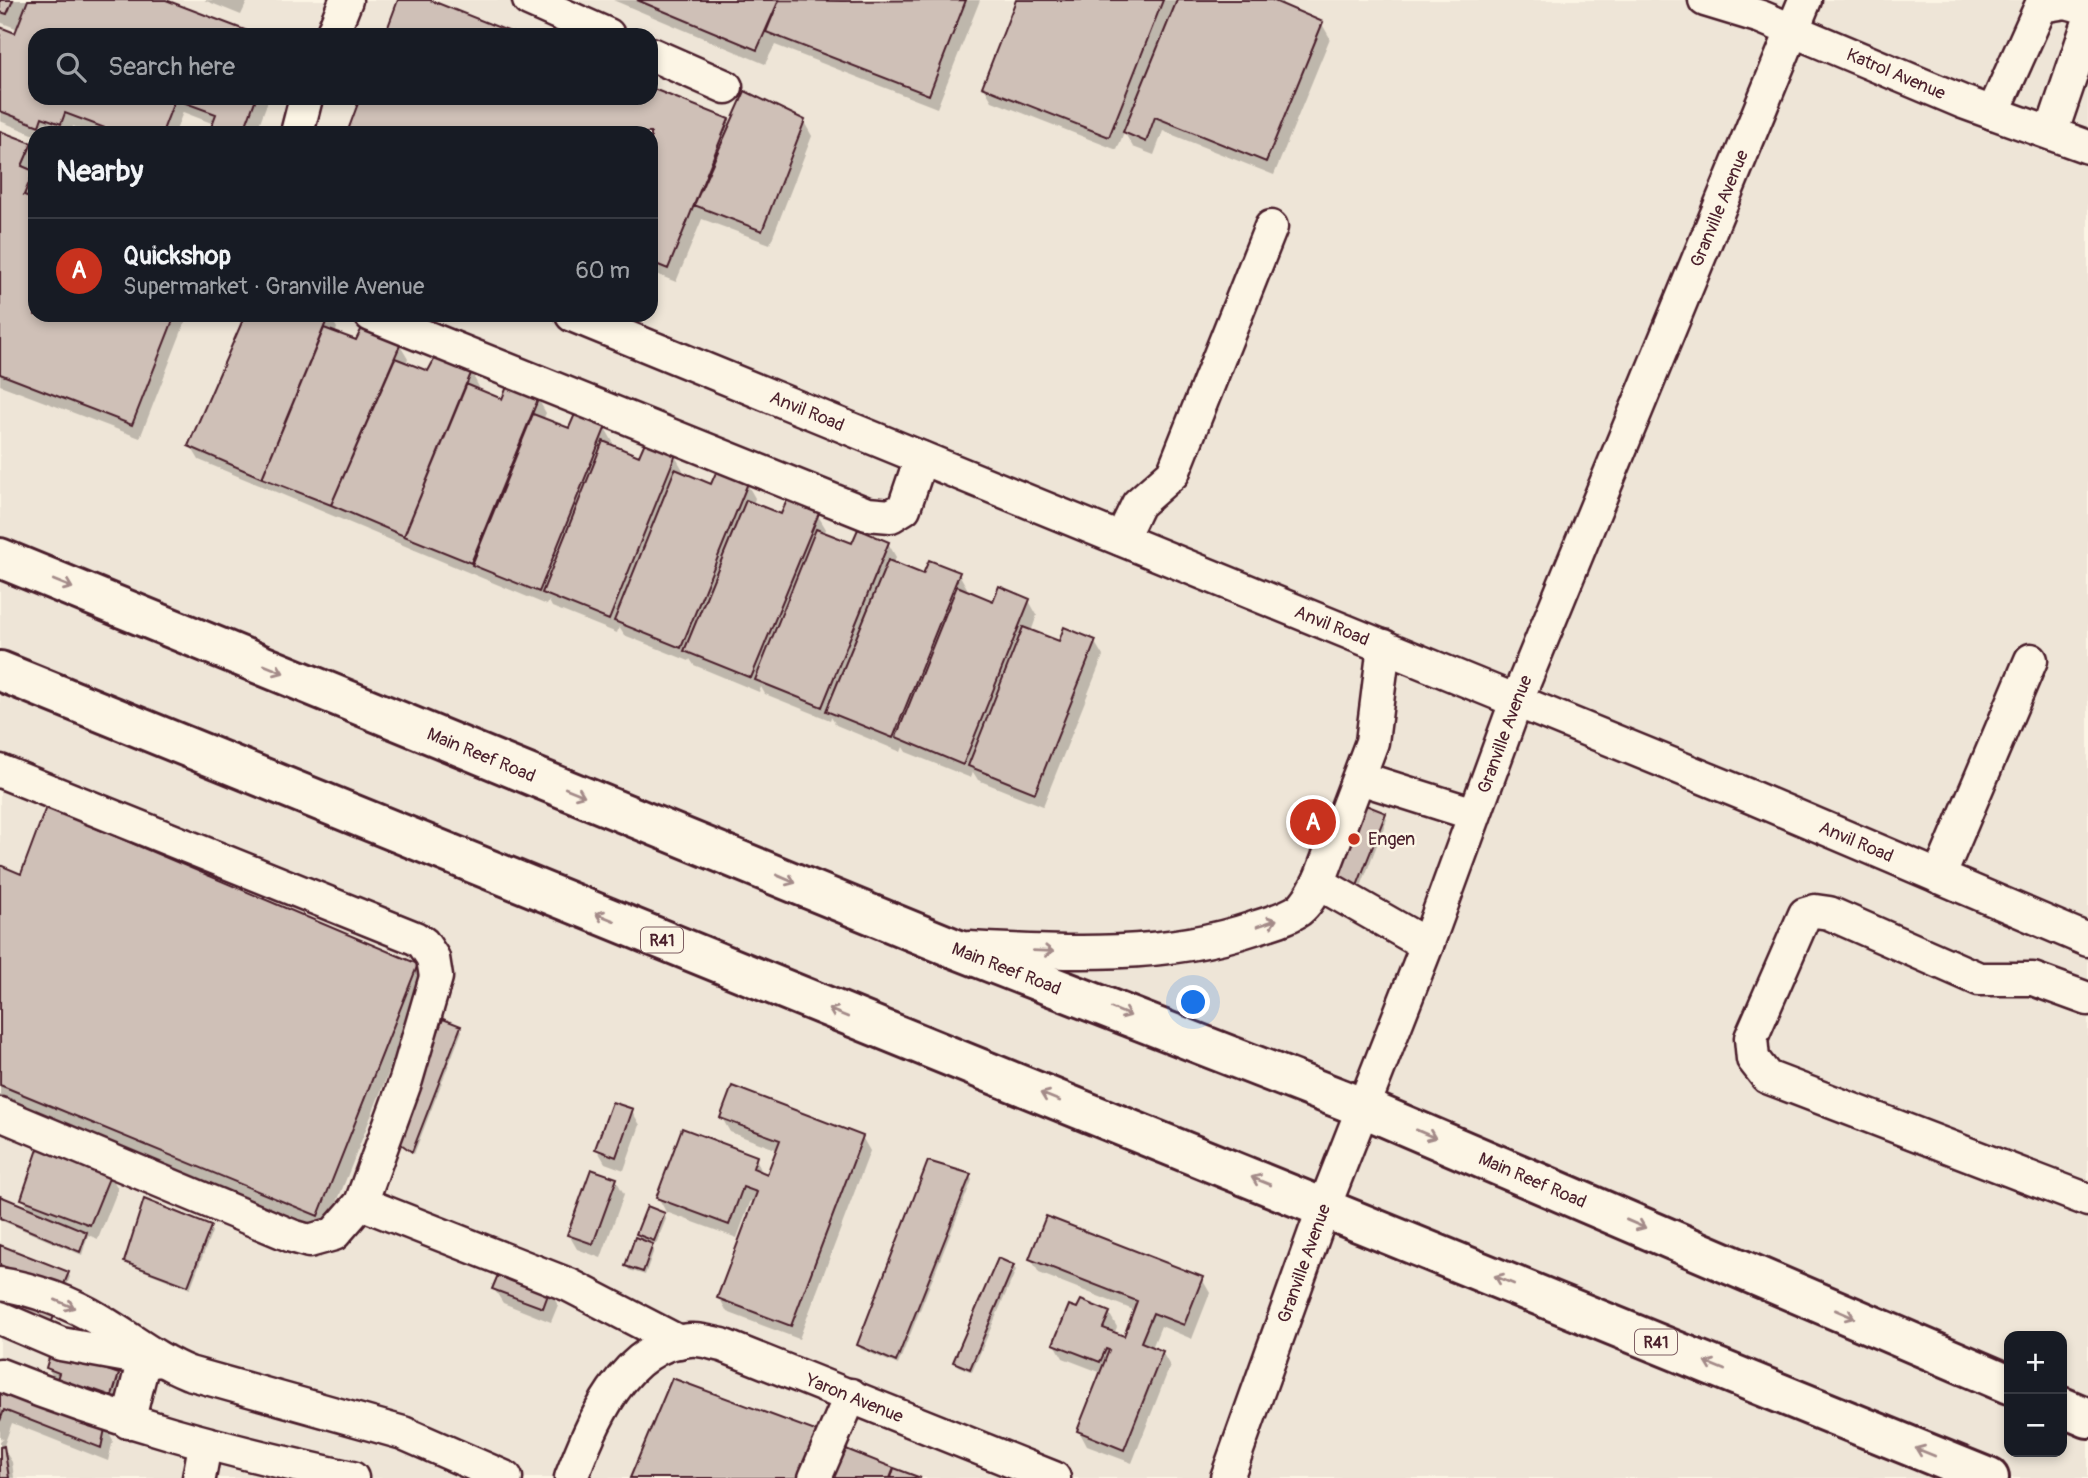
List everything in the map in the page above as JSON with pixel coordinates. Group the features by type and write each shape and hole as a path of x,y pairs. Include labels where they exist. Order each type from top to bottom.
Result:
{"main road":[{"name":"Main Reef Road","path":"0,558 951,947 1364,1108 2004,1382"},
{"name":"R41","path":"0,671 741,974 1324,1206 1989,1478"},
{"path":"2067,1408 2088,1418"}],"street":[{"path":"335,28 346,0"},
{"path":"529,0 592,28"},
{"name":"Katrol Avenue","path":"1705,0 1793,30 1993,113 2052,131 2088,146"},
{"name":"Granville Avenue","path":"1227,1478 1324,1206 1427,945 1516,702 1805,0"},
{"path":"1993,113 2035,13 2041,6 2066,2 2088,8"},
{"path":"2052,131 2088,25"},
{"path":"658,57 726,87"},
{"path":"299,126 304,105"},
{"path":"1121,539 1138,504 1173,473 1271,227"},
{"path":"388,322 867,514 891,516 904,508 921,457"},
{"name":"Anvil Road","path":"589,322 1749,796 2088,940"},
{"path":"951,947 1097,952 1187,945 1287,916 1310,899 1360,778 1375,729 1384,646"},
{"path":"1939,877 2031,660"},
{"path":"0,771 423,943 433,958 436,977 406,1080 361,1203 334,1234 309,1241 234,1213 0,1114"},
{"path":"1360,778 1474,814"},
{"path":"1320,879 1324,886 1427,945"},
{"path":"2088,999 2034,979 1979,979 1829,913 1815,911 1805,914 1751,1038 1753,1059 1767,1077 2088,1200"},
{"path":"361,1203 569,1285 666,1347 634,1367 599,1412 570,1478"},
{"path":"0,1284 20,1287 89,1314 150,1357"},
{"path":"0,1318 61,1344 150,1357 230,1385 403,1433 506,1478"},
{"name":"Yaron Avenue","path":"666,1347 691,1339 722,1345 1054,1478"},
{"path":"128,1422 150,1357"},
{"path":"0,1375 128,1422 214,1458 352,1478"},
{"path":"815,1478 851,1395"},
{"path":"199,1478 214,1458"}],"shaded area":[{"path":"0,0 2088,0 2088,1478 0,1478"}],"building":[{"path":"0,0 13,0 7,14 0,12"},
{"path":"28,0 166,0 240,28 28,28 28,105 173,105 165,126 99,126 65,113 61,124 42,117 39,126 0,111 0,27 15,33"},
{"path":"398,0 430,0 500,28 388,28"},
{"path":"637,0 779,0 757,50"},
{"path":"779,0 966,0 929,95 766,32"},
{"path":"1016,0 1163,0 1109,137 982,87"},
{"path":"1177,0 1272,0 1323,22 1266,162 1155,117 1146,142 1123,132"},
{"path":"658,91 729,119 668,269 658,265 658,126 350,126 357,105 658,105"},
{"path":"745,91 805,120 762,231 694,205"},
{"path":"191,105 253,105 246,126 212,126 216,114"},
{"path":"0,131 28,142 28,152 22,166 28,168 28,185 24,195 28,196 28,322 172,322 132,425 0,374"},
{"path":"242,322 326,322 262,478 188,446"},
{"path":"324,328 356,340 362,328 401,343 331,505 262,478"},
{"path":"395,358 428,371 435,358 472,371 404,536 331,505"},
{"path":"466,384 502,399 508,384 539,397 471,563 404,536"},
{"path":"533,414 569,428 575,414 606,426 539,592 472,565"},
{"path":"603,441 639,456 645,442 676,454 609,620 542,593"},
{"path":"675,469 711,484 717,470 748,483 681,648 614,621"},
{"path":"746,500 781,514 787,500 819,513 751,678 684,651"},
{"path":"816,529 852,543 858,529 889,542 822,707 755,680"},
{"path":"888,560 923,574 929,560 960,572 893,738 826,711"},
{"path":"957,586 993,601 999,586 1030,599 963,765 896,737"},
{"path":"1023,627 1059,641 1064,627 1096,640 1035,793 968,766"},
{"path":"1358,802 1386,813 1351,901 1318,900 1327,853 1309,845 1323,810 1351,820"},
{"path":"46,807 418,964 318,1216 0,1085 0,865 21,874"},
{"path":"443,1019 461,1026 412,1152 394,1139"},
{"path":"732,1086 863,1136 791,1326 717,1298 757,1192 743,1187 729,1225 656,1198 682,1128 757,1156 753,1168 767,1174 780,1140 720,1118"},
{"path":"612,1102 633,1109 616,1157 595,1149"},
{"path":"39,1146 111,1173 90,1225 21,1199"},
{"path":"928,1161 971,1174 896,1362 857,1345"},
{"path":"591,1169 617,1178 593,1244 567,1235"},
{"path":"0,1196 87,1232 80,1252 0,1218"},
{"path":"144,1199 211,1226 188,1286 124,1262"},
{"path":"647,1206 665,1213 654,1241 636,1234"},
{"path":"1046,1216 1203,1277 1184,1325 1153,1313 1141,1342 1163,1351 1124,1450 1077,1431 1109,1350 1106,1349 1100,1362 1053,1344 1069,1305 1077,1308 1081,1300 1110,1312 1103,1328 1124,1336 1137,1301 1029,1259"},
{"path":"635,1237 653,1244 643,1272 625,1266"},
{"path":"0,1245 69,1272 62,1289 0,1265"},
{"path":"998,1258 1014,1265 970,1369 953,1362"},
{"path":"500,1270 550,1289 543,1308 492,1289"},
{"path":"18,1295 57,1308 50,1326 12,1313"},
{"path":"51,1351 119,1374 112,1396 89,1388 85,1401 53,1391 59,1373 46,1368"},
{"path":"672,1378 818,1432 798,1478 630,1478"},
{"path":"0,1388 106,1424 101,1448 4,1410 0,1421"},
{"path":"4,1446 9,1478 0,1478 0,1447"},
{"path":"841,1447 894,1468 890,1478 828,1478"},
{"path":"894,1468 921,1478 891,1478"}],"place":[{"name":"Quickshop","path":"1313,822"},
{"name":"Engen","path":"1354,839"}]}
